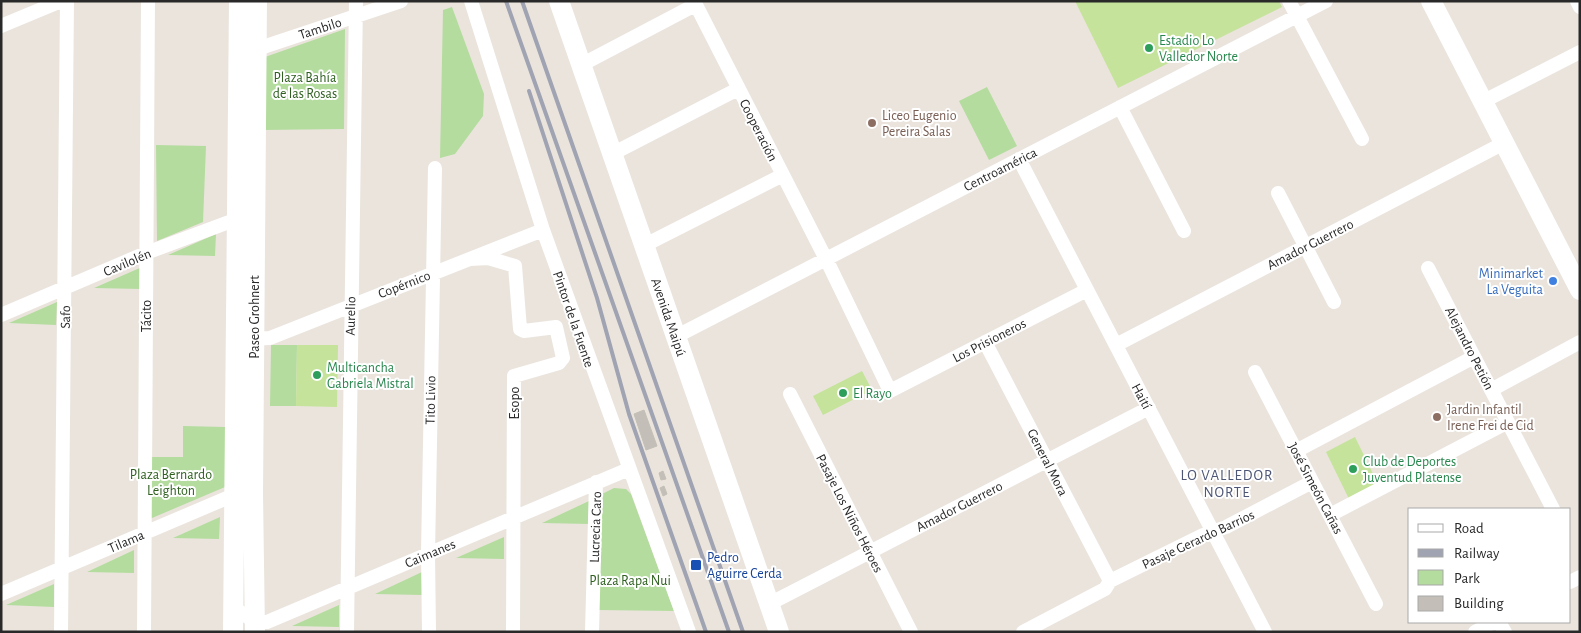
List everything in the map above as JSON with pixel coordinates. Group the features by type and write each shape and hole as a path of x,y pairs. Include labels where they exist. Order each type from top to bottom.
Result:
{"street":[{"path":"1,26 61,1"},
{"name":"Safo","path":"61,632 66,288 67,1"},
{"name":"Tácito","path":"144,632 148,1"},
{"name":"Paseo Grohnert","path":"239,1 248,49"},
{"name":"Paseo Grohnert","path":"233,632 233,607 243,494 248,49 257,1"},
{"name":"Aurelio","path":"347,632 350,305 356,1"},
{"name":"Tambilo","path":"248,49 401,1"},
{"name":"Pintor de la Fuente","path":"471,1 543,230 690,632"},
{"name":"Avenida Maipú","path":"559,1 779,632"},
{"path":"1289,1 1362,139"},
{"name":"Centroamérica","path":"675,336 1326,1"},
{"path":"1431,1 1580,290"},
{"path":"1577,1 1580,7"},
{"path":"581,65 694,3"},
{"name":"Cooperación","path":"694,3 826,259 890,391"},
{"path":"1482,102 1580,52"},
{"path":"612,154 738,89"},
{"path":"1120,107 1184,231"},
{"name":"Amador Guerrero","path":"1116,345 1504,144"},
{"name":"Haití","path":"1019,160 1265,632"},
{"name":"Tito Livio","path":"429,632 428,554 432,273 436,168"},
{"path":"644,245 783,175"},
{"path":"1278,193 1334,302"},
{"name":"Cavilolén","path":"1,315 146,253 246,219"},
{"name":"Copérnico","path":"245,339 270,338 543,230"},
{"name":"Esopo","path":"470,259 488,258 515,266 520,329 524,331 556,327 563,358 559,363 514,376 513,632"},
{"name":"Alejandro Petión","path":"1428,268 1553,508"},
{"name":"Los Prisioneros","path":"890,391 1087,290"},
{"name":"General Mora","path":"986,342 1110,581"},
{"path":"1491,390 1580,342"},
{"path":"1296,451 1474,357"},
{"name":"José Simeón Cañas","path":"1255,372 1376,604"},
{"name":"Pasaje Los Niños Héroes","path":"790,394 911,632"},
{"name":"Amador Guerrero","path":"769,604 1149,408"},
{"path":"1330,515 1508,422"},
{"name":"Caimanes","path":"255,627 629,468"},
{"name":"Lucrecia Caro","path":"592,632 596,482"},
{"name":"Pasaje Gerardo Barrios","path":"1024,632 1105,588 1110,581 1226,527 1312,482"},
{"name":"Paseo Grohnert","path":"243,494 255,627"},
{"name":"Tilama","path":"1,594 243,494"},
{"path":"233,607 255,627"},
{"path":"1475,632 1492,623"}],"green space":[{"name":"Estadio Lo Valledor Norte","path":"1075,1 1279,1 1282,7 1118,88"},
{"path":"452,7 484,94 483,116 455,154 440,158 443,10"},
{"name":"Plaza Bahía de las Rosas","path":"345,29 344,129 263,130 265,57"},
{"path":"987,87 1017,146 989,160 959,101"},
{"path":"156,145 206,146 203,222 157,241"},
{"path":"216,234 215,256 168,255"},
{"path":"142,267 141,289 94,288"},
{"path":"57,302 56,325 9,323"},
{"path":"271,345 297,345 296,406 270,406"},
{"name":"Multicancha Gabriela Mistral","path":"297,345 338,345 337,407 296,406"},
{"name":"El Rayo","path":"862,371 872,390 823,415 813,396"},
{"name":"Plaza Bernardo Leighton","path":"183,426 225,427 225,487 145,521 146,457 183,457"},
{"name":"Club de Deportes Juventud Platense","path":"1355,437 1379,486 1350,501 1326,452"},
{"name":"Plaza Rapa Nui","path":"614,488 626,489 631,494 674,611 598,610 602,494"},
{"path":"589,501 589,524 542,523"},
{"path":"220,517 219,539 173,538"},
{"path":"504,537 504,559 456,558"},
{"path":"134,550 134,573 87,572"},
{"path":"422,572 422,595 375,594"},
{"path":"54,584 54,607 6,605"},
{"path":"339,605 339,627 292,626"}],"building":[{"path":"644,410 657,446 646,450 634,414"},
{"path":"663,471 666,479 661,480 659,473"},
{"path":"664,486 667,494 663,496 660,488"}],"railway":[{"path":"506,1 729,632"},
{"path":"522,1 743,632"},
{"path":"529,91 597,298 629,414 706,632"}],"place":[{"name":"Estadio Lo Valledor Norte","path":"1149,48"},
{"name":"Liceo Eugenio Pereira Salas","path":"872,123"},
{"name":"Minimarket La Veguita","path":"1553,281"},
{"name":"Multicancha Gabriela Mistral","path":"317,375"},
{"name":"El Rayo","path":"843,393"},
{"name":"Jardin Infantil Irene Frei de Cid","path":"1437,417"},
{"name":"Club de Deportes Juventud Platense","path":"1353,469"},
{"name":"Pedro Aguirre Cerda","path":"696,565"}],"district":[{"name":"LO VALLEDOR NORTE","path":"1227,484"}]}
